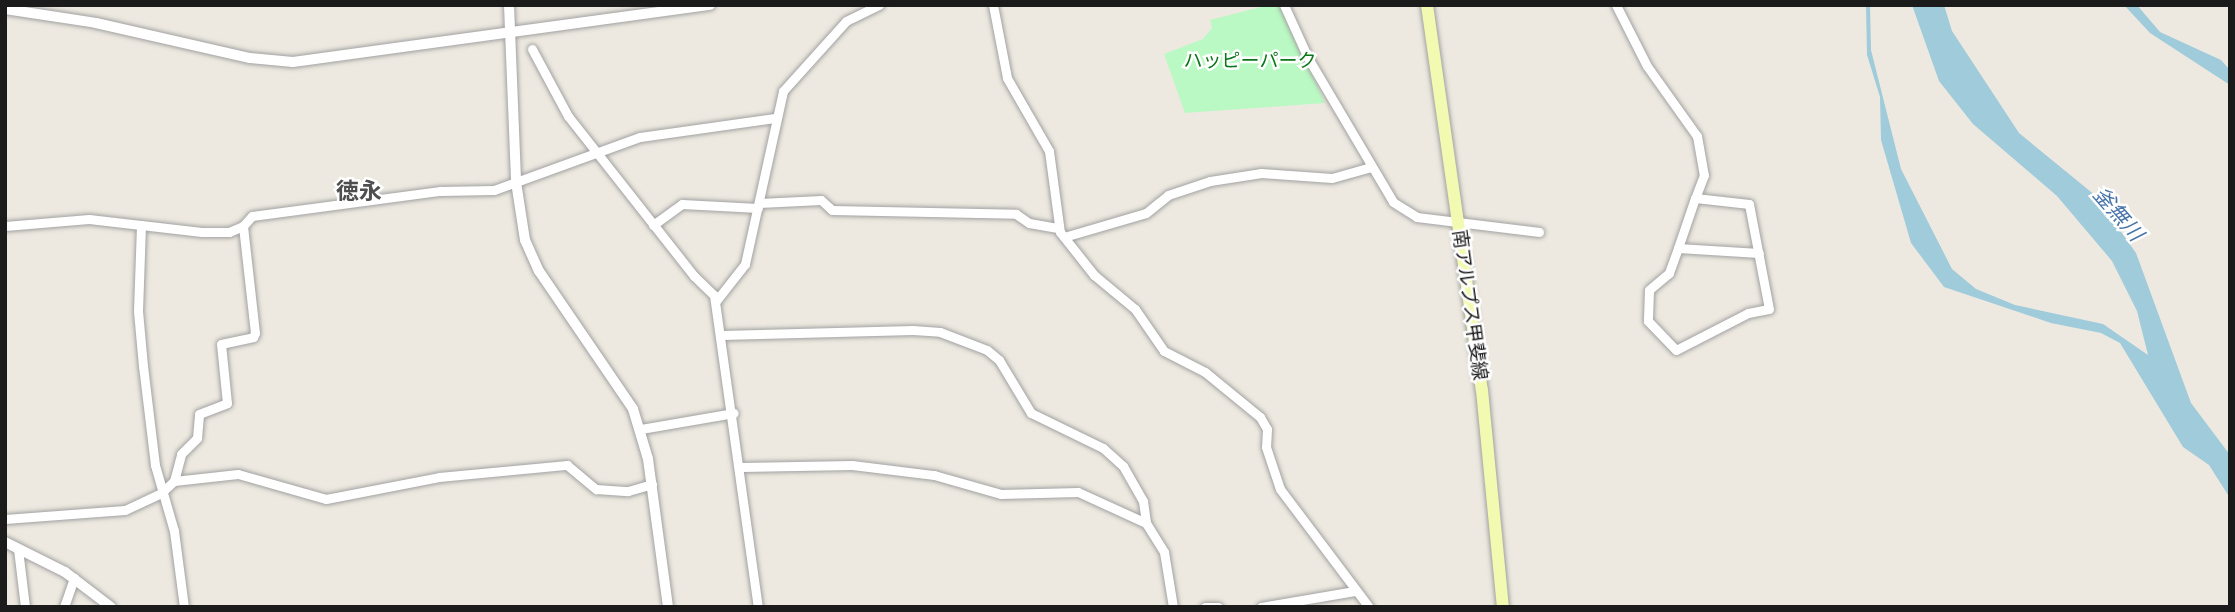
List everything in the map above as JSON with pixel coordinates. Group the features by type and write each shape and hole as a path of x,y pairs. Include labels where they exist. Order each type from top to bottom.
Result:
{"main road":[{"name":"南アルプス甲斐線","path":"1427,5 1482,390 1503,607"}],"street":[{"path":"509,5 516,182 531,255 626,396 641,429 652,484 668,607"},
{"path":"5,9 96,23 250,58 293,61 710,5"},
{"path":"716,301 744,264 783,91 846,21 879,5"},
{"path":"993,5 1007,78 1049,151 1058,228 1094,275 1135,309 1164,351 1205,372 1260,417 1267,429 1266,447 1276,483 1369,607"},
{"path":"1284,5 1308,58 1371,167 1402,210 1458,223 1539,232"},
{"path":"1616,5 1647,66 1697,136 1704,175 1695,198 1669,273 1649,290 1648,317 1676,350 1748,313 1769,309 1749,204 1695,198"},
{"path":"532,49 568,116 694,276 709,288 716,301 734,413 758,607"},
{"path":"5,226 89,219 202,232 229,232 243,226 253,216 440,191 494,190 640,138 775,118"},
{"path":"1064,237 1146,213 1168,195 1210,181 1262,173 1332,178 1371,167"},
{"path":"653,225 682,204 758,205 821,200 832,210 1016,214 1029,223 1058,228"},
{"path":"141,225 138,311 160,494 174,531 184,607"},
{"path":"5,519 101,515 160,494 174,481 181,454 197,438 199,414 228,403 221,344 253,338 255,333 243,226"},
{"path":"1678,248 1759,253"},
{"path":"722,335 913,330 940,332 976,345 999,360 1031,413 1103,448 1122,466 1143,501 1146,523 1164,552 1173,607"},
{"path":"641,429 734,413"},
{"path":"174,481 238,474 326,499 439,477 567,465 596,489 628,491 652,484"},
{"path":"741,467 852,465 934,475 1001,494 1078,492 1146,523"},
{"path":"5,542 74,578 111,607"},
{"path":"18,549 25,607"},
{"path":"64,607 74,578"},
{"path":"1261,607 1355,591"},
{"path":"1205,607 1218,607"}],"green space":[{"name":"ハッピーパーク","path":"1269,5 1280,5 1325,103 1185,113 1164,54 1203,39 1212,28 1210,20"}],"water":[{"path":"1866,5 1870,5 1871,50 1901,169 1952,269 1976,289 2015,305 2103,324 2148,355 2137,311 2112,261 2057,196 1973,124 1939,81 1912,5 1944,5 1952,31 2019,133 2096,196 2136,253 2191,403 2230,455 2230,498 2209,465 2183,447 2120,343 2101,333 2051,323 1944,287 1911,243 1881,140 1880,97 1867,55"},
{"path":"2124,5 2137,5 2160,32 2221,60 2230,70 2230,85 2150,33"}],"district":[{"name":"徳永","path":"359,191"}],"water label":[{"name":"釜無川","path":"2118,214"}]}
